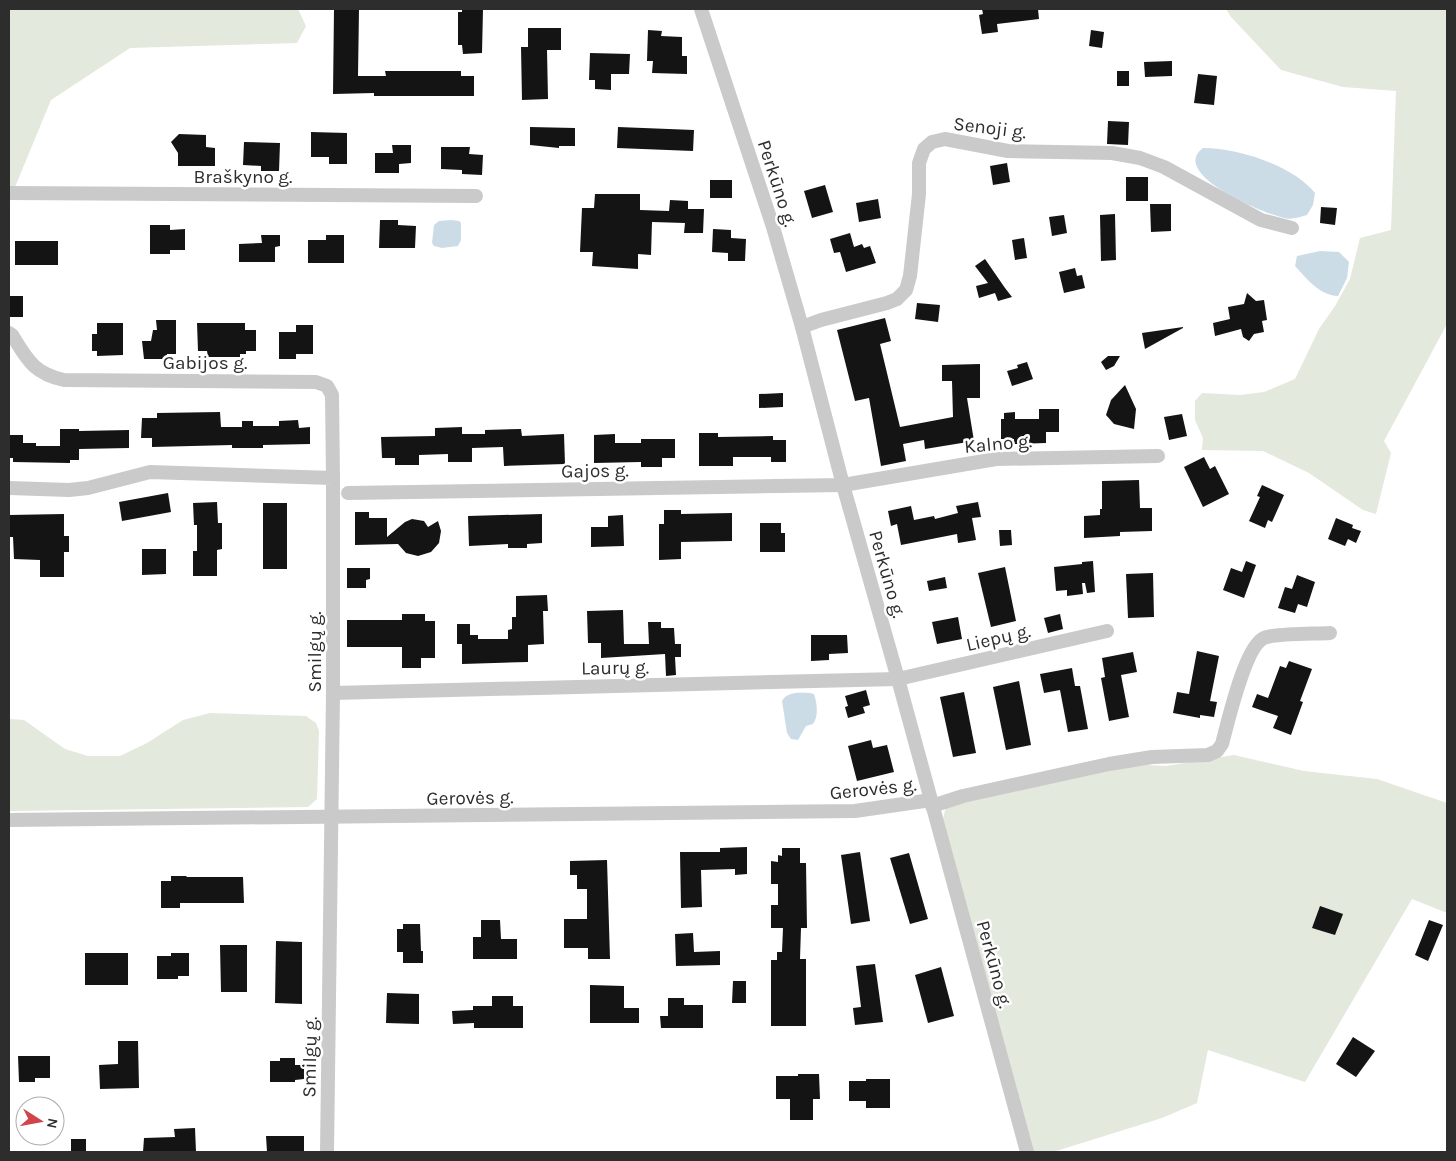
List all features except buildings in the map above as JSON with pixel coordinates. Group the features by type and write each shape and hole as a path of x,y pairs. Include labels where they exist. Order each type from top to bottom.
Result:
{"street":[{"name":"Perkūno g.","path":"701,9 773,227 802,327 843,485 1027,1152"},
{"name":"Senoji g.","path":"802,327 821,320 887,303 897,299 906,290 911,267 919,194 919,163 924,149 932,142 945,139 1008,151 1112,153 1140,158 1164,167 1261,220 1292,228"},
{"name":"Braškyno g.","path":"9,193 476,196"},
{"name":"Gabijos g.","path":"9,333 31,364 50,377 64,380 316,382 327,386 332,396 332,478"},
{"name":"Kalno g.","path":"843,485 996,459 1158,456"},
{"path":"9,488 69,490 88,488 150,472 332,478"},
{"name":"Smilgų g.","path":"327,1152 334,693 332,478"},
{"name":"Gajos g.","path":"348,493 843,485"},
{"name":"Liepų g.","path":"898,679 1107,631"},
{"name":"Gerovės g.","path":"9,820 855,812 932,803 1109,764 1152,757 1208,755 1217,750 1222,744 1246,662 1256,642 1266,637 1330,633"},
{"name":"Laurų g.","path":"334,693 898,679"}],"shaded area":[{"path":"9,9 298,9 306,26 297,43 130,48 51,100 15,187 9,187"},
{"path":"1226,9 1447,9 1447,324 1384,441 1391,453 1376,514 1363,510 1309,473 1263,451 1202,450 1203,438 1195,420 1195,401 1202,393 1240,395 1264,392 1295,379 1319,329 1350,279 1360,238 1391,230 1396,91 1343,87 1281,70 1231,17"},
{"path":"210,713 306,716 316,723 319,731 317,799 308,807 9,811 9,719 24,720 65,749 88,756 120,756 147,743 183,720"},
{"path":"1234,755 1304,771 1377,779 1447,803 1447,913 1412,899 1305,1082 1208,1050 1197,1103 1162,1118 1053,1152 1033,1152 943,819 946,806 1099,770 1147,765 1166,766"}],"water":[{"path":"1203,148 1232,151 1279,166 1305,183 1315,193 1313,205 1307,215 1287,219 1241,201 1208,181 1198,169 1196,158"},
{"path":"451,220 461,223 461,240 458,246 442,248 434,246 432,243 434,225 439,221"},
{"path":"1320,251 1339,252 1349,262 1347,278 1338,296 1325,293 1319,289 1295,266 1297,256"},
{"path":"791,694 814,694 816,701 817,713 815,721 813,724 806,726 798,740 791,739 787,733 782,701"}]}
